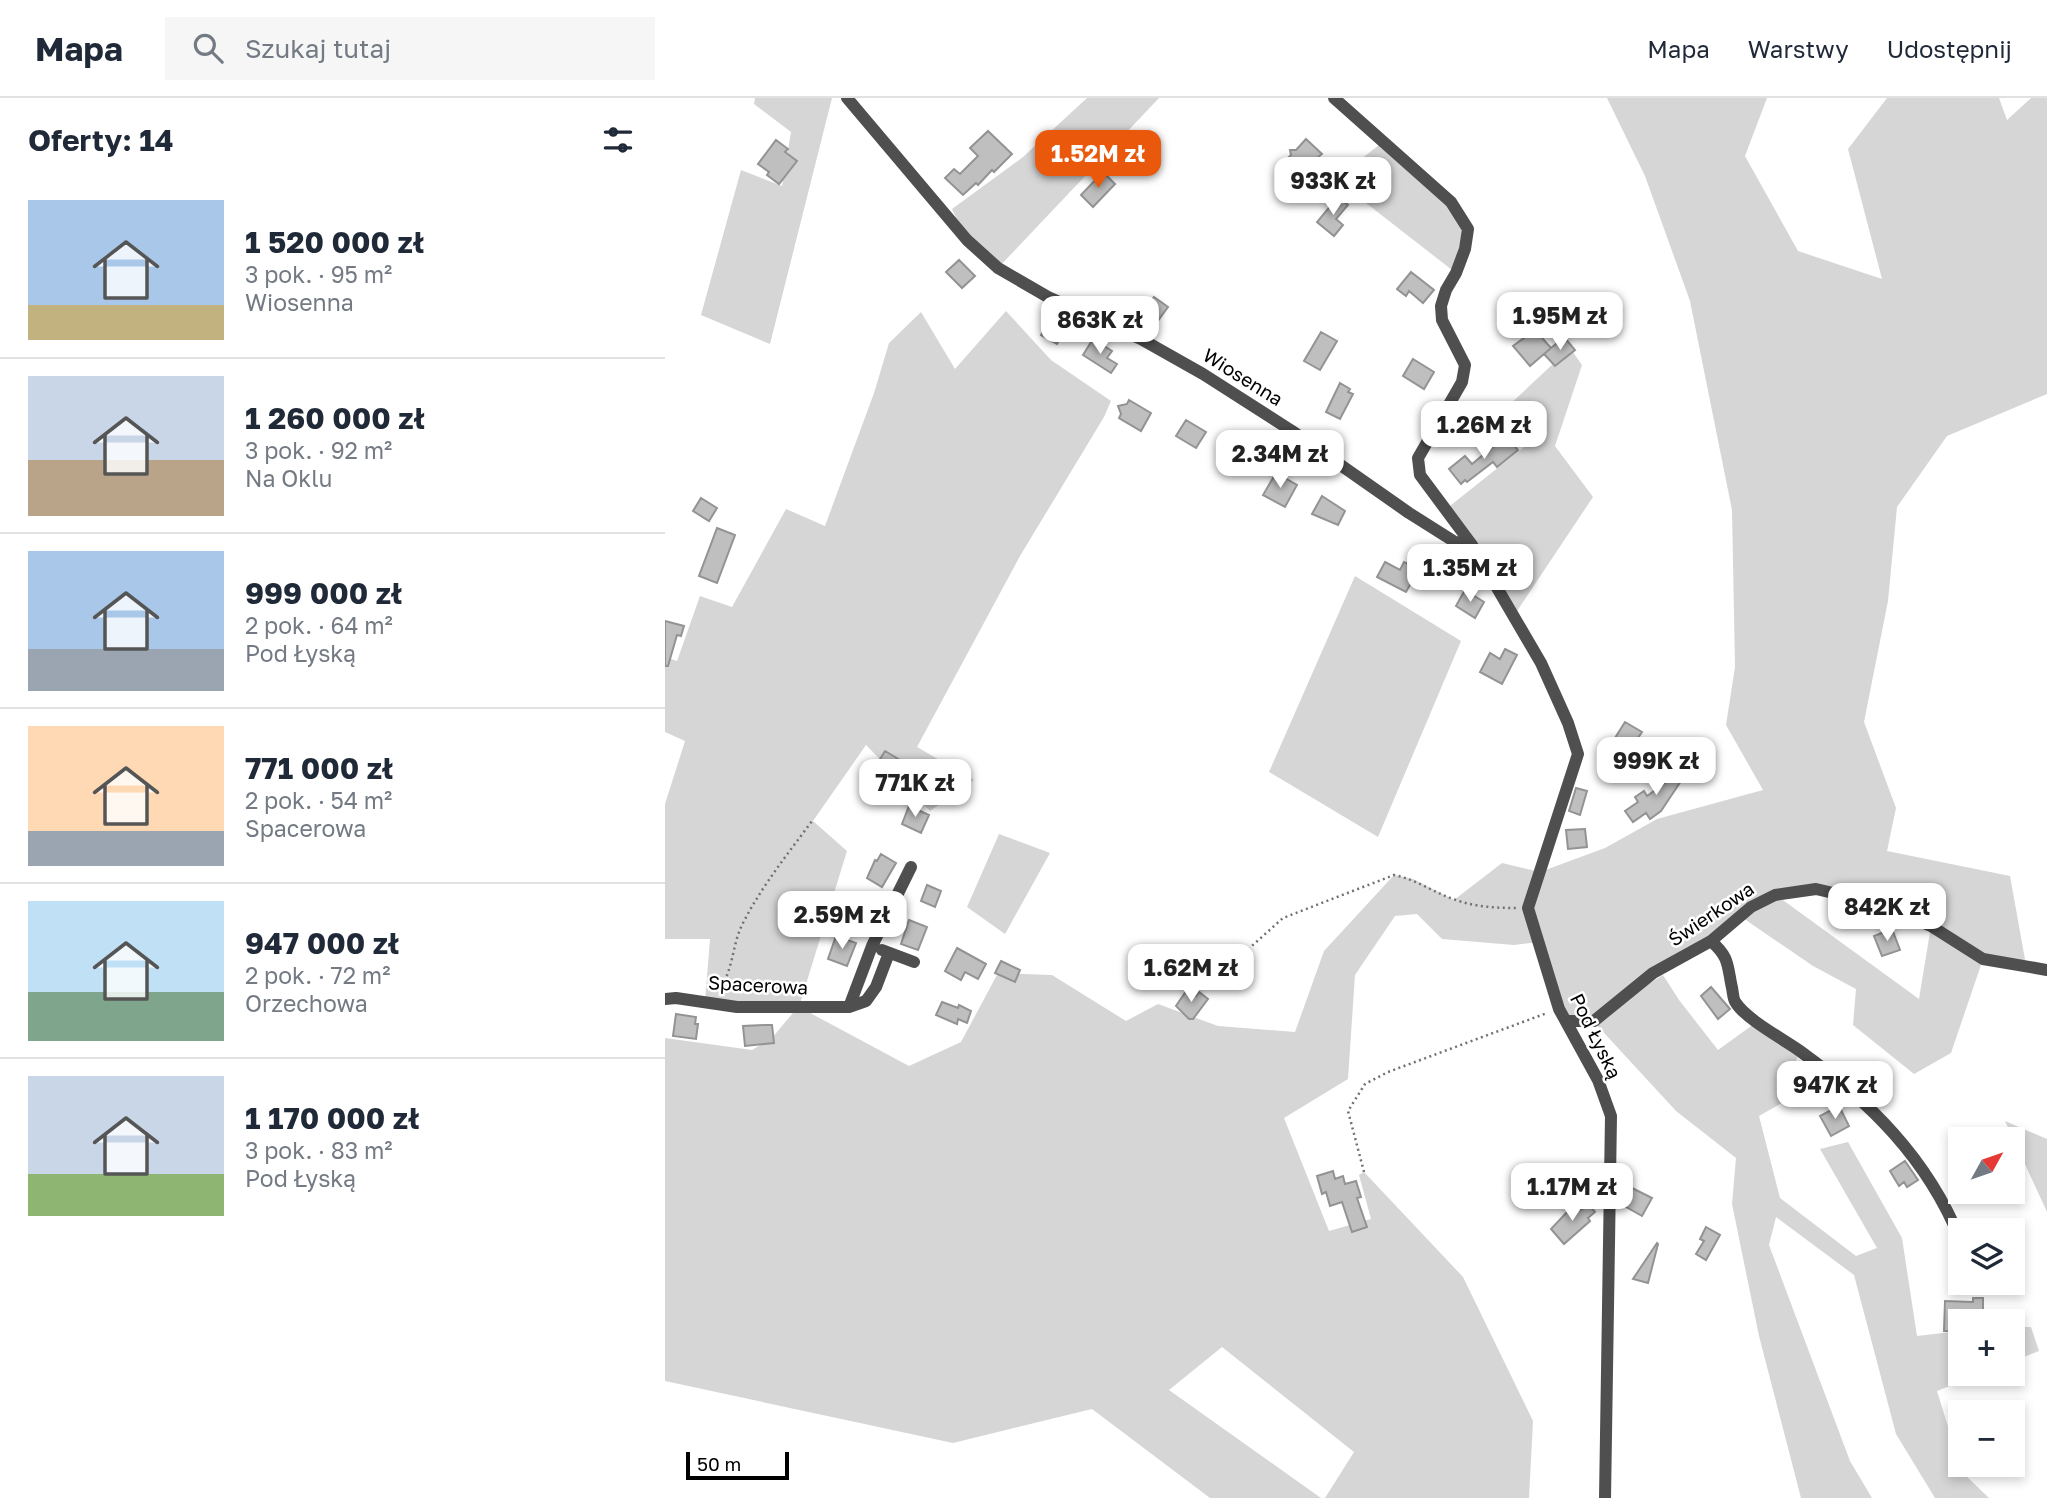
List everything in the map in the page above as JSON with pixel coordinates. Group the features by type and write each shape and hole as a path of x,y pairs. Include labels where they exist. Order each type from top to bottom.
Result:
{"street":[{"name":"Wiosenna","path":"847,98 967,240 998,268 1048,297 1141,339 1203,374 1292,431 1409,513 1455,541 1472,545"},
{"path":"1334,98 1451,202 1468,229 1465,248 1441,306 1441,320 1465,365 1462,382 1418,458 1420,475 1472,545 1541,663 1568,723 1578,754 1528,908"},
{"path":"849,1007 872,946 911,867"},
{"name":"Świerkowa","path":"1567,1021 1594,1021 1653,973 1711,942 1751,907 1775,895 1816,888 1876,903 1931,926 1983,959 2047,970"},
{"name":"Pod Łyską","path":"1528,908 1559,1009 1598,1080 1611,1116 1605,1498"},
{"path":"1711,942 1725,954 1735,1003 1857,1096 1891,1128 1931,1180 1949,1218"},
{"path":"872,946 914,962"},
{"path":"849,1007 866,1001 876,987 889,953"},
{"name":"Spacerowa","path":"665,999 676,998 737,1007 849,1007"}],"path":[{"path":"705,1002 726,982 740,928 760,891 813,821"},
{"path":"1244,953 1283,918 1394,875 1413,879 1465,903 1488,908 1528,908"},
{"path":"1364,1172 1348,1111 1365,1084 1388,1072 1559,1009"}],"shaded area":[{"path":"755,98 832,98 770,344 701,315 741,170 782,186 791,132 754,104"},
{"path":"1087,98 1159,98 998,268 967,240 952,209 1023,157"},
{"path":"1607,98 1767,98 1745,156 1798,251 1882,279 1848,149 1887,98 1999,98 2007,120 2031,98 2047,98 2047,394 1947,436 1897,507 1888,601 1864,722 1896,808 1887,851 2010,876 2026,965 1983,959 1951,1053 1914,1074 1853,1025 1856,989 1813,966 1740,916 1637,991 1663,975 1718,1050 1754,1024 1799,1055 1787,1078 1792,1097 1759,1116 1780,1198 1856,1256 1877,1248 1820,1149 1848,1142 1902,1238 1917,1336 1948,1332 1950,1386 1937,1391 1948,1427 1948,1477 1967,1477 1989,1498 1935,1498 1896,1434 1854,1275 1776,1217 1769,1245 1850,1461 1872,1498 1801,1498 1759,1336 1732,1204 1736,1158 1676,1111 1594,1022 1567,1021 1538,942 1514,945 1442,939 1417,914 1395,916 1355,975 1348,1079 1284,1118 1329,1231 1371,1219 1359,1175 1364,1172 1463,1277 1533,1421 1529,1498 1325,1498 1354,1452 1222,1347 1169,1390 1321,1498 1210,1498 1092,1409 953,1443 665,1381 665,1038 752,1050 771,1039 798,1007 705,1002 710,939 665,939 665,804 685,741 665,732 665,657 677,661 700,596 732,607 786,509 825,526 874,393 889,343 921,312 955,369 1006,311 1051,360 1111,401 1020,556 917,747 974,780 930,811 866,745 813,821 847,851 799,1007 909,1066 961,1042 998,973 1052,975 1126,1021 1158,1004 1218,1026 1295,1032 1324,951 1394,875 1413,879 1454,900 1502,863 1540,872 1605,848 1657,819 1763,790 1726,725 1735,667 1732,510 1690,301 1645,176","holes":["1816,889 1931,926 1919,999 1776,895"]},
{"path":"1383,142 1451,202 1468,229 1456,273 1335,179"},
{"path":"1570,348 1582,365 1555,446 1593,497 1513,617 1446,509 1533,440 1507,407"},
{"path":"1355,576 1461,641 1378,837 1269,772"},
{"path":"999,834 1050,853 1005,934 967,907"},
{"path":"2005,1121 2019,1127 2008,1127"},
{"path":"2025,1130 2047,1139 2047,1212 2025,1164"},
{"path":"2025,1327 2031,1327 2039,1351 2025,1356"}],"building":[{"path":"988,131 1012,154 994,172 992,170 978,185 976,183 963,195 945,178 954,169 960,174 978,156 970,148"},
{"path":"1306,139 1322,154 1317,158 1327,168 1317,179 1307,169 1302,173 1287,159 1291,155 1290,150 1296,150"},
{"path":"776,140 788,149 785,152 797,161 779,184 758,164"},
{"path":"1103,172 1115,184 1093,207 1081,195"},
{"path":"1338,197 1348,205 1336,219 1343,225 1334,236 1317,222"},
{"path":"959,260 975,276 962,288 946,272"},
{"path":"1411,272 1434,290 1423,303 1409,291 1406,296 1397,289"},
{"path":"1154,297 1168,307 1157,322 1143,312"},
{"path":"1050,319 1066,328 1057,344 1041,335"},
{"path":"1535,330 1551,348 1530,366 1513,346"},
{"path":"1321,332 1337,341 1320,370 1304,361"},
{"path":"1564,337 1575,350 1555,366 1544,354"},
{"path":"1093,339 1112,351 1107,358 1117,364 1111,373 1083,355"},
{"path":"1413,359 1434,372 1424,389 1403,376"},
{"path":"1340,383 1353,394 1340,419 1326,412"},
{"path":"1129,400 1151,413 1141,431 1119,418 1121,414 1118,406 1127,404"},
{"path":"1186,420 1206,432 1196,448 1176,436"},
{"path":"1272,436 1285,444 1282,448 1286,451 1275,469 1257,457"},
{"path":"1506,436 1518,450 1497,467 1493,462 1461,484 1449,469 1465,456 1472,464"},
{"path":"1276,473 1297,485 1285,507 1263,495"},
{"path":"1322,496 1345,511 1338,525 1312,514"},
{"path":"701,498 717,508 709,521 693,511"},
{"path":"717,528 735,535 717,583 699,576"},
{"path":"1439,548 1470,566 1459,584 1428,566"},
{"path":"1385,562 1400,570 1404,562 1419,569 1406,592 1377,577"},
{"path":"1465,590 1484,602 1475,618 1456,606"},
{"path":"665,621 684,626 681,636 677,635 668,666 665,666"},
{"path":"1505,649 1517,655 1502,684 1480,672 1490,653 1500,659"},
{"path":"1625,722 1642,732 1631,748 1615,738"},
{"path":"885,751 900,760 881,793 865,784"},
{"path":"1693,763 1661,811 1650,819 1646,813 1633,822 1625,811 1638,802 1635,797 1644,791 1647,796 1669,780 1665,778 1671,769 1678,774"},
{"path":"1576,788 1587,791 1580,815 1569,811"},
{"path":"909,806 929,815 921,833 902,824"},
{"path":"1585,829 1587,847 1568,849 1566,830"},
{"path":"881,854 896,863 882,887 867,878 875,860 877,861"},
{"path":"927,885 941,891 935,907 921,901"},
{"path":"909,920 927,927 918,950 901,944"},
{"path":"1892,929 1900,950 1882,956 1874,936"},
{"path":"836,936 856,943 847,966 828,959"},
{"path":"957,948 986,964 978,979 965,972 961,980 945,971"},
{"path":"1214,959 1236,977 1228,987 1206,969"},
{"path":"1001,961 1020,970 1015,982 995,973"},
{"path":"1711,987 1730,1009 1718,1019 1701,996"},
{"path":"1187,990 1196,996 1199,992 1208,999 1193,1019 1189,1019 1176,1006"},
{"path":"942,1002 958,1008 959,1005 971,1011 967,1023 958,1019 957,1024 936,1015"},
{"path":"676,1014 696,1017 696,1039 673,1036"},
{"path":"772,1025 774,1043 745,1046 743,1026"},
{"path":"1839,1106 1849,1126 1831,1136 1820,1116"},
{"path":"1905,1161 1918,1180 1907,1187 1904,1182 1899,1186 1890,1171"},
{"path":"1333,1171 1335,1179 1343,1176 1345,1184 1356,1181 1361,1197 1357,1198 1367,1227 1352,1232 1342,1202 1330,1206 1326,1192 1322,1194 1317,1176"},
{"path":"1630,1187 1652,1198 1642,1216 1621,1204"},
{"path":"1588,1204 1595,1212 1588,1218 1590,1221 1564,1244 1551,1229 1569,1210 1571,1212 1577,1206 1581,1210"},
{"path":"1706,1227 1720,1235 1706,1260 1696,1254 1704,1241 1700,1239"},
{"path":"1657,1243 1648,1283 1633,1279"},
{"path":"1973,1298 1983,1298 1983,1309 1948,1309 1948,1331 1944,1331 1945,1301 1973,1302"}]}
